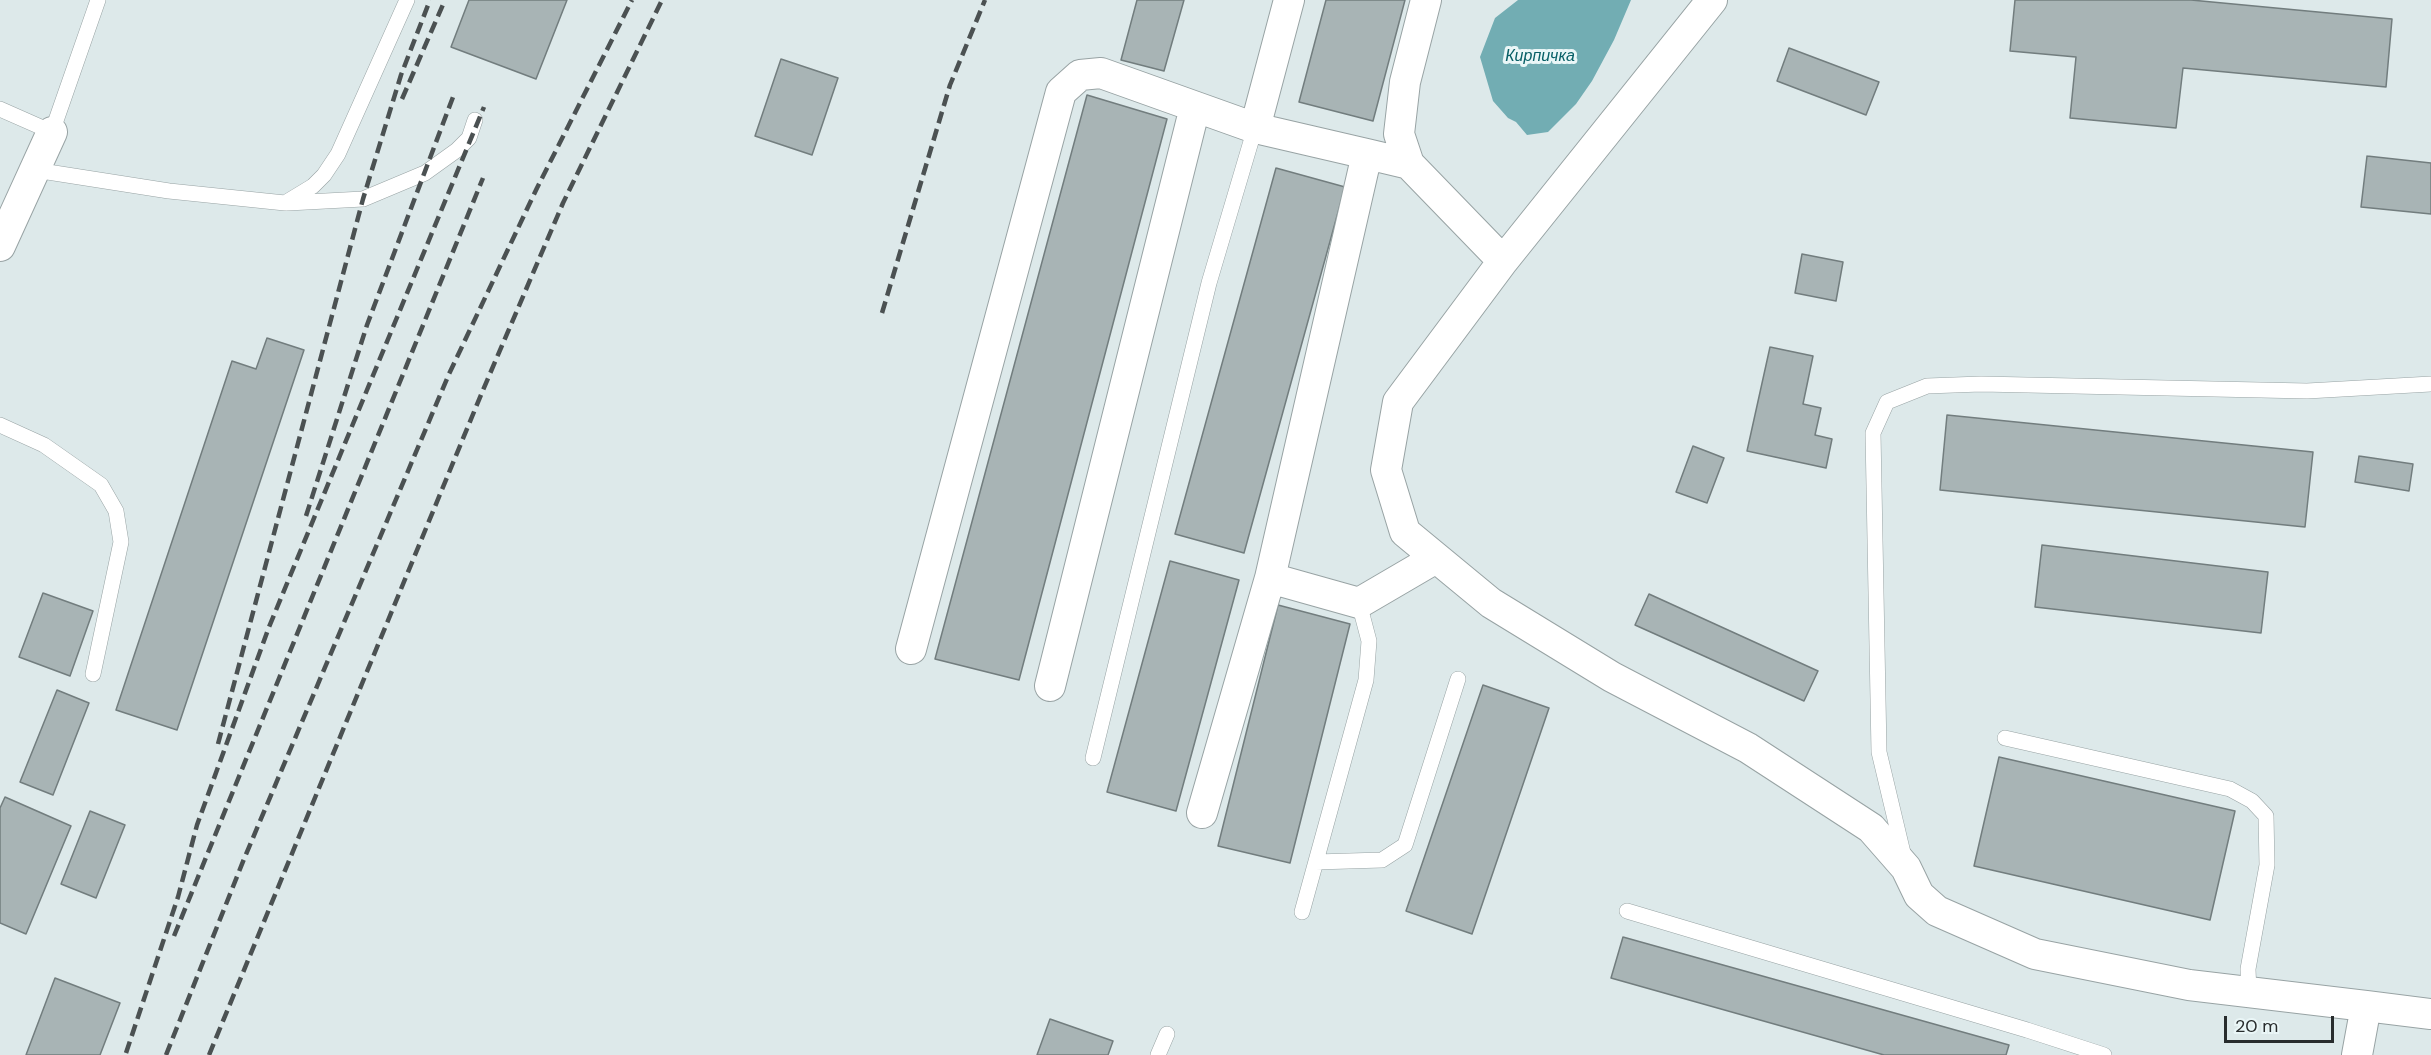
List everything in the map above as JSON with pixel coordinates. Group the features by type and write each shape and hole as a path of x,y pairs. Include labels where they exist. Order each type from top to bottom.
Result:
{"street":[{"path":"1255,128 1289,0"},
{"path":"1426,0 1405,82 1400,134 1409,164 1503,261"},
{"path":"1712,0 1503,261 1398,402 1386,470 1405,532 1491,603 1612,677 1748,748 1871,828 1906,868 1920,895 1936,910 2035,954 2189,985 2431,1014"},
{"path":"911,649 1061,92 1080,75 1101,73 1255,128 1409,164"},
{"path":"1050,686 1195,107"},
{"path":"0,246 52,132"},
{"path":"1202,813 1270,578 1367,154"},
{"path":"1270,578 1359,603 1436,558"},
{"path":"2357,1055 2366,1006"}],"lane":[{"path":"0,109 52,132 98,0"},
{"path":"285,203 313,186 324,175 338,154 407,0"},
{"path":"35,170 169,191 285,203 363,199 424,173 457,150 469,138 475,120"},
{"path":"1093,758 1209,283 1255,128"},
{"path":"1906,868 1879,752 1873,433 1887,402 1927,386 1981,384 2307,391 2431,384"},
{"path":"0,425 44,445 101,485 117,511 121,542 93,674"},
{"path":"1302,912 1366,680 1369,641 1359,603"},
{"path":"1316,862 1382,860 1405,845 1458,679"},
{"path":"2005,738 2230,789 2252,801 2266,816 2267,865 2248,969 2249,993"},
{"path":"1627,911 2005,1023 2104,1055"},
{"path":"1158,1055 1167,1034"}],"water":[{"name":"Кирпичка","path":"1518,0 1631,0 1614,40 1592,81 1576,104 1548,132 1527,135 1516,122 1508,118 1493,101 1480,57 1495,18"}],"building":[{"path":"469,0 567,0 536,79 451,47"},
{"path":"1137,0 1184,0 1164,71 1121,60"},
{"path":"1326,0 1405,0 1373,121 1299,102"},
{"path":"2015,0 2191,0 2392,19 2386,87 2183,68 2176,128 2070,118 2076,57 2010,51"},
{"path":"1789,48 1879,82 1866,115 1777,81"},
{"path":"781,59 838,78 812,155 755,136"},
{"path":"1087,95 1167,119 1019,680 935,659"},
{"path":"2367,156 2431,163 2431,214 2361,207"},
{"path":"1276,168 1345,187 1244,553 1175,534"},
{"path":"1802,254 1843,262 1836,301 1795,293"},
{"path":"267,338 304,350 177,730 116,710 232,361 256,369"},
{"path":"1770,347 1813,356 1803,404 1821,408 1815,435 1832,439 1826,468 1747,451"},
{"path":"1947,415 2313,452 2305,527 1940,490"},
{"path":"1693,446 1724,458 1707,503 1676,492"},
{"path":"2359,456 2413,464 2409,491 2355,482"},
{"path":"2042,545 2268,572 2261,633 2035,607"},
{"path":"1170,561 1239,580 1176,811 1107,792"},
{"path":"43,593 93,611 70,676 19,657"},
{"path":"1649,594 1818,671 1804,701 1635,625"},
{"path":"1278,605 1350,624 1290,863 1218,846"},
{"path":"1483,685 1549,708 1472,934 1406,911"},
{"path":"57,690 89,703 53,795 20,782"},
{"path":"1999,757 2235,811 2210,920 1974,866"},
{"path":"5,797 71,826 26,934 0,923 0,808"},
{"path":"90,811 125,825 96,898 61,884"},
{"path":"1623,937 2009,1045 2006,1055 1884,1055 1611,978"},
{"path":"55,978 120,1003 100,1055 26,1055"},
{"path":"1050,1019 1113,1041 1108,1055 1037,1055"}],"railway":[{"path":"218,744 363,199 401,75 430,0"},
{"path":"402,99 445,0"},
{"path":"166,1055 244,859 449,374 537,188 632,0"},
{"path":"209,1055 483,390 563,203 662,0"},
{"path":"882,313 950,85 985,0"},
{"path":"306,516 367,325 453,97"},
{"path":"126,1053 178,897 197,825 269,627 484,107"},
{"path":"174,936 483,178"}]}
